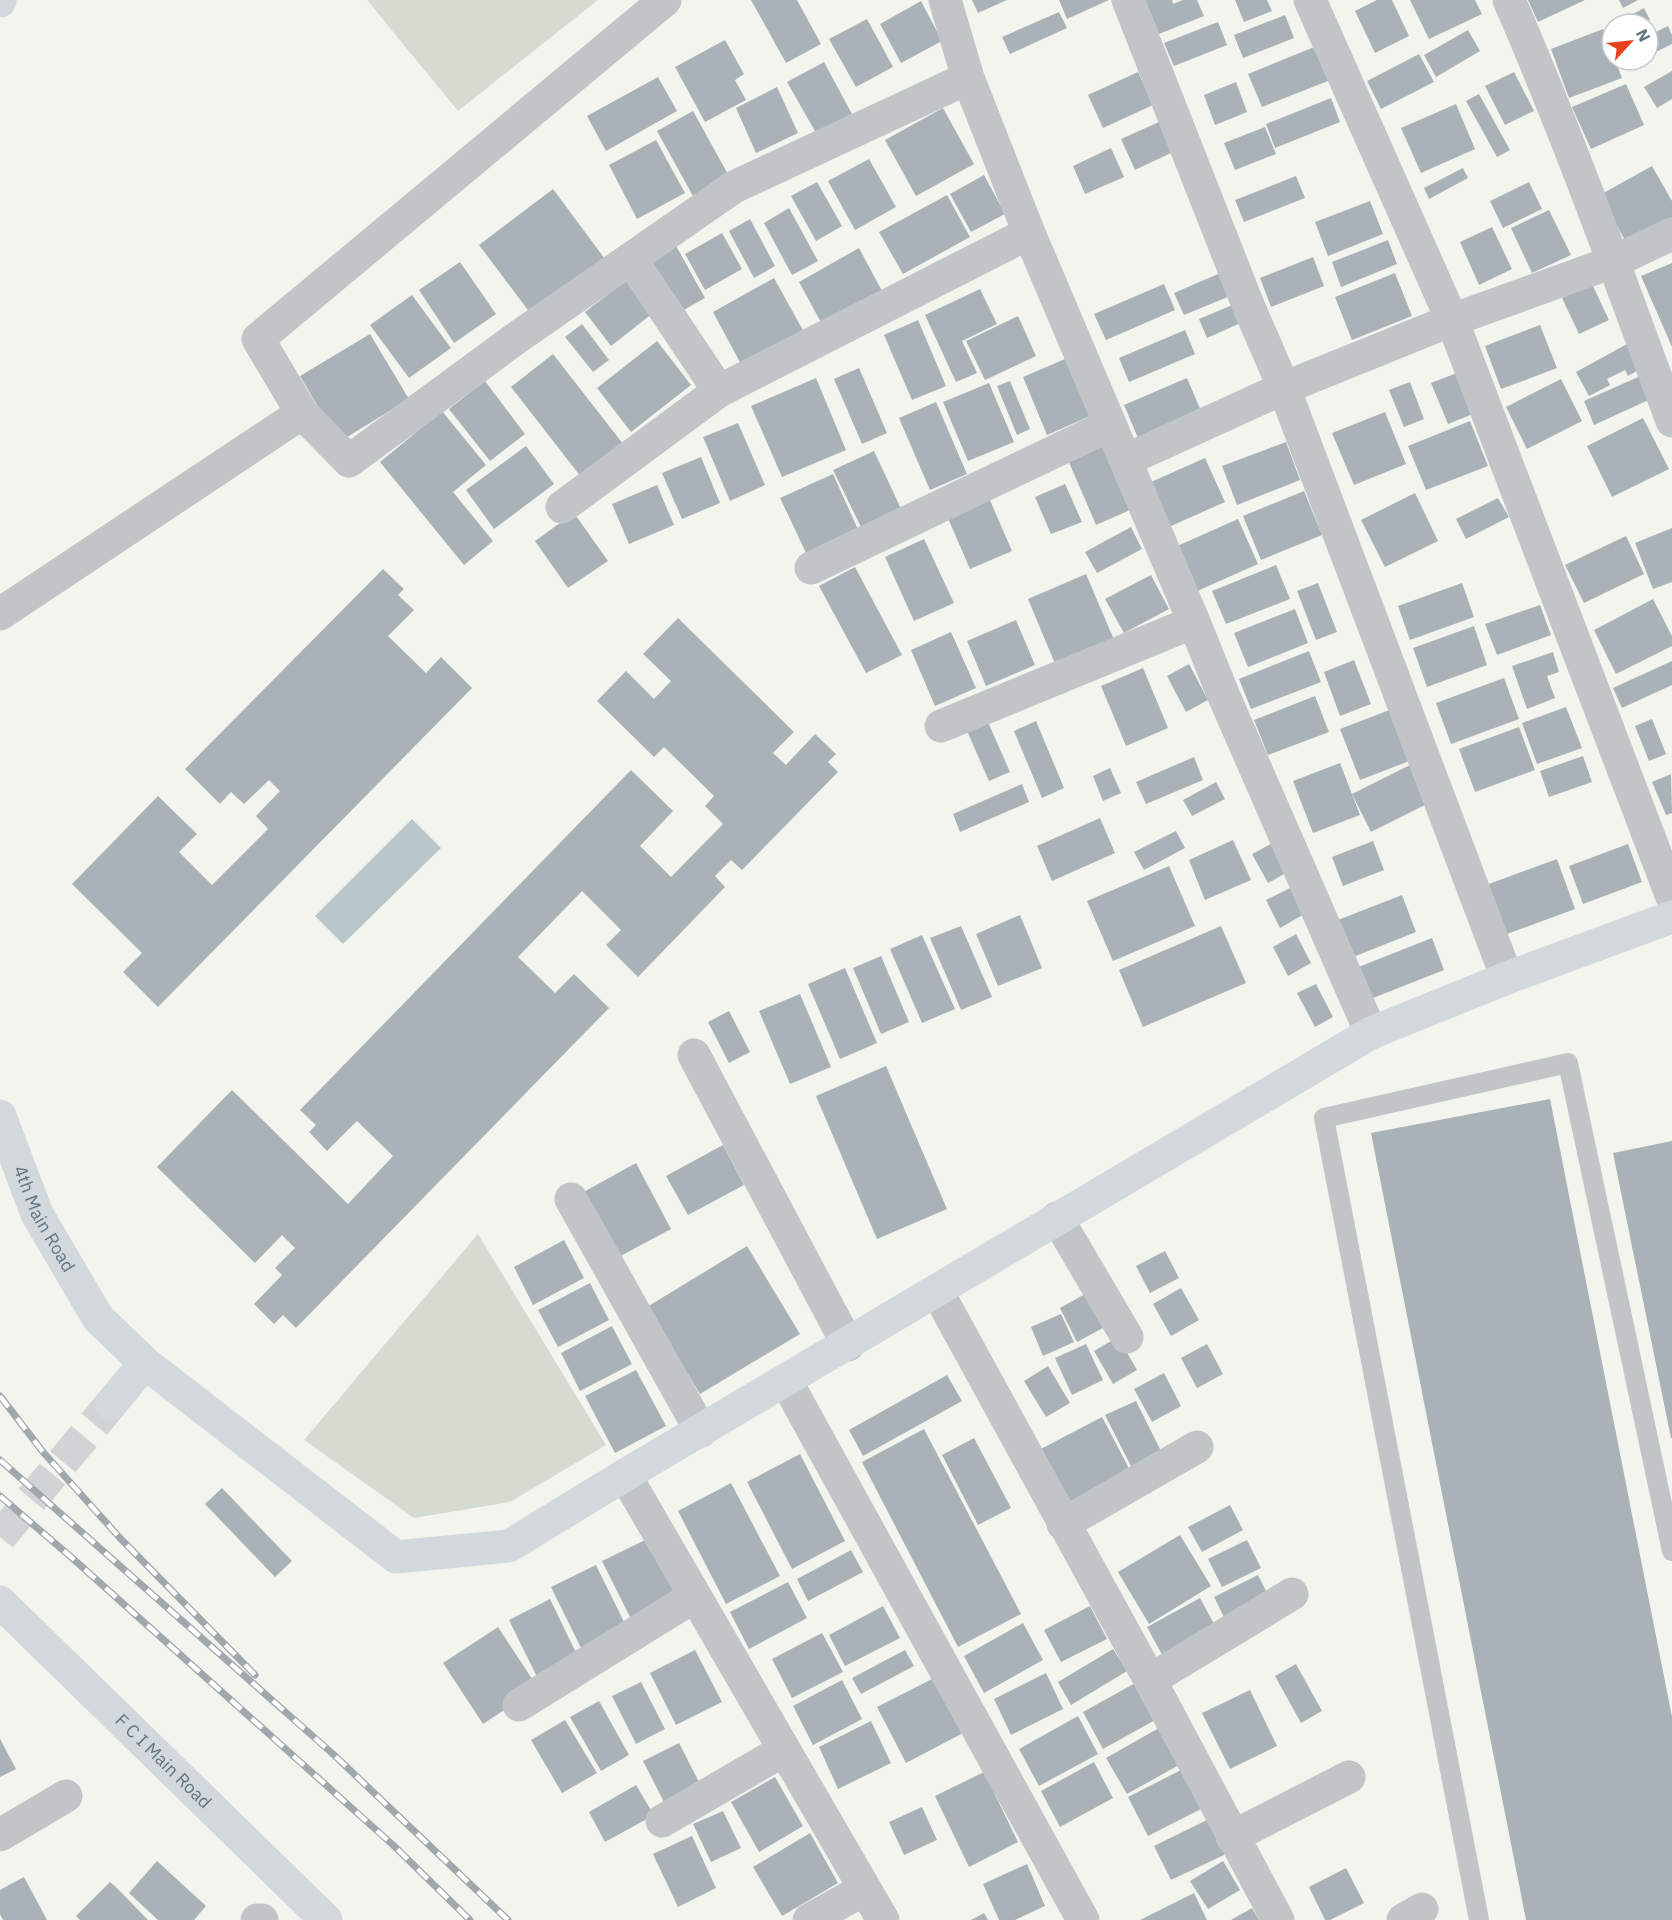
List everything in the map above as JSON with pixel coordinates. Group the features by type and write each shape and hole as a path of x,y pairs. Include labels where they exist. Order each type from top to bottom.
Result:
{"street":[{"path":"945,0 968,78 1029,233 1228,705 1371,1033"},
{"path":"1128,0 1244,295 1284,388 1507,978"},
{"path":"1311,0 1452,320 1672,897"},
{"path":"1509,0 1540,70 1672,421"},
{"path":"660,2 258,339 302,413 349,461 515,339 734,187 968,78"},
{"path":"562,507 719,391 1029,233"},
{"path":"1126,460 1284,388 1452,320 1613,262 1672,234"},
{"path":"631,259 719,391"},
{"path":"0,614 302,413"},
{"path":"811,568 1110,425"},
{"path":"940,726 1194,622"},
{"name":"4th Main Road","path":"0,1116 37,1214 98,1318 145,1363 396,1557 509,1546 1371,1033 1507,978 1672,917"},
{"path":"694,1055 848,1345"},
{"path":"571,1199 701,1431"},
{"path":"1057,1218 1127,1337"},
{"path":"937,1292 1150,1680 1278,1920"},
{"path":"111,1404 145,1363"},
{"path":"786,1381 1083,1920"},
{"path":"1063,1524 1197,1447"},
{"path":"625,1475 883,1920"},
{"path":"1150,1680 1292,1594"},
{"path":"519,1705 695,1596"},
{"name":"F C I Main Road","path":"0,1602 326,1920"},
{"path":"662,1821 784,1750"},
{"path":"1232,1837 1349,1777"},
{"path":"0,1835 66,1796"},
{"path":"809,1920 865,1889"},
{"path":"257,1920 262,1920"}],"lane":[{"path":"1479,1920 1324,1118 1568,1063 1672,1551"}],"shaded area":[{"path":"367,0 598,0 458,111"},
{"path":"412,819 441,848 343,944 315,916"},
{"path":"478,1234 606,1445 510,1502 414,1518 304,1440"}],"building":[{"path":"751,0 797,0 821,44 786,63"},
{"path":"972,0 1007,0 978,13"},
{"path":"1059,0 1109,0 1067,19"},
{"path":"1145,0 1172,0 1173,4 1183,0 1197,0 1204,16 1159,34"},
{"path":"1235,0 1267,0 1272,11 1244,22"},
{"path":"1377,0 1392,0 1409,36 1375,53 1355,11"},
{"path":"1410,0 1475,0 1482,14 1429,39"},
{"path":"1528,0 1585,0 1538,22"},
{"path":"1619,0 1638,0 1623,8"},
{"path":"921,1 942,41 901,63 880,24"},
{"path":"1059,12 1067,28 1010,54 1002,37"},
{"path":"1285,15 1294,38 1243,58 1234,35"},
{"path":"867,19 893,67 856,87 829,39"},
{"path":"1218,22 1227,45 1174,66 1164,43"},
{"path":"1668,26 1672,35 1672,44 1660,50 1660,30"},
{"path":"1468,30 1480,51 1436,77 1424,55"},
{"path":"1600,30 1600,72 1620,72 1622,78 1569,98 1551,49"},
{"path":"725,40 744,74 735,80 746,100 705,122 675,67"},
{"path":"1319,45 1333,79 1262,107 1248,74"},
{"path":"1419,54 1434,82 1381,109 1367,81"},
{"path":"824,62 852,114 816,133 787,82"},
{"path":"1672,71 1672,99 1657,108 1644,87"},
{"path":"1138,72 1153,105 1103,128 1088,95"},
{"path":"1514,72 1534,111 1505,125 1485,86"},
{"path":"658,77 677,111 606,151 587,116"},
{"path":"1236,82 1247,112 1215,125 1204,95"},
{"path":"1626,84 1644,125 1591,149 1572,107"},
{"path":"777,87 798,133 756,153 736,108"},
{"path":"1479,94 1510,150 1497,157 1466,101"},
{"path":"1331,98 1340,122 1275,148 1266,124"},
{"path":"1456,104 1475,149 1421,173 1401,128"},
{"path":"943,108 974,164 916,196 885,140"},
{"path":"693,111 729,176 693,196 657,131"},
{"path":"1159,122 1173,152 1135,170 1121,139"},
{"path":"1265,127 1276,154 1235,170 1224,143"},
{"path":"656,140 685,193 637,219 609,165"},
{"path":"1111,148 1124,177 1085,194 1073,166"},
{"path":"869,159 896,207 855,230 828,181"},
{"path":"1652,166 1672,201 1672,219 1627,244 1600,195"},
{"path":"1463,168 1468,178 1429,199 1424,188"},
{"path":"984,175 1005,214 971,232 950,194"},
{"path":"1296,176 1305,198 1244,222 1235,200"},
{"path":"817,182 842,226 816,241 791,196"},
{"path":"1529,182 1542,209 1503,228 1490,201"},
{"path":"553,189 611,267 537,322 479,245"},
{"path":"947,195 970,237 903,274 879,232"},
{"path":"1370,201 1383,234 1328,256 1315,222"},
{"path":"789,208 818,261 792,275 764,223"},
{"path":"1549,210 1571,255 1532,273 1511,228"},
{"path":"750,219 775,266 754,278 729,231"},
{"path":"1492,227 1512,269 1479,285 1460,242"},
{"path":"722,233 742,269 705,290 685,254"},
{"path":"1388,240 1397,264 1341,287 1332,262"},
{"path":"675,244 705,298 673,316 643,261"},
{"path":"859,248 883,293 823,326 799,282"},
{"path":"1313,257 1324,286 1271,307 1260,278"},
{"path":"460,262 496,314 454,343 419,290"},
{"path":"1672,263 1672,347 1641,276"},
{"path":"1225,271 1235,294 1184,315 1174,293"},
{"path":"1395,273 1412,316 1352,340 1335,297"},
{"path":"774,278 804,332 742,366 713,312"},
{"path":"627,280 653,313 611,346 585,312"},
{"path":"1164,284 1175,310 1106,340 1094,314"},
{"path":"1592,284 1609,320 1579,334 1562,298"},
{"path":"980,289 997,324 962,341 977,373 956,382 925,315"},
{"path":"412,295 451,348 409,378 370,325"},
{"path":"1237,303 1245,321 1207,338 1199,319"},
{"path":"1018,316 1036,356 985,380 966,341"},
{"path":"918,320 946,386 912,400 884,335"},
{"path":"582,324 609,360 593,372 565,337"},
{"path":"1540,325 1557,368 1501,389 1485,346"},
{"path":"1185,330 1195,354 1129,382 1119,358"},
{"path":"370,334 409,399 339,442 300,376"},
{"path":"657,341 691,385 631,432 597,388"},
{"path":"1627,344 1640,369 1628,376 1625,370 1607,379 1610,385 1589,396 1576,372"},
{"path":"553,354 627,449 585,482 511,387"},
{"path":"1072,356 1097,413 1047,435 1023,377"},
{"path":"859,368 887,433 862,444 834,379"},
{"path":"1457,373 1473,414 1448,424 1431,383"},
{"path":"1645,374 1655,397 1594,425 1584,401"},
{"path":"816,378 846,450 782,477 751,406"},
{"path":"1187,378 1201,411 1138,438 1124,405"},
{"path":"1561,379 1582,421 1527,449 1506,407"},
{"path":"485,381 525,434 490,461 449,409"},
{"path":"1010,381 1030,429 1017,435 997,386"},
{"path":"1410,382 1424,419 1404,427 1389,390"},
{"path":"989,383 1014,442 968,461 943,402"},
{"path":"936,402 967,474 930,490 899,418"},
{"path":"442,411 486,465 453,492 493,541 464,565 380,462"},
{"path":"1385,412 1406,464 1354,485 1332,433"},
{"path":"1643,418 1669,469 1612,497 1587,446"},
{"path":"1470,421 1488,466 1426,490 1408,446"},
{"path":"738,423 765,485 730,501 703,437"},
{"path":"1286,442 1300,480 1237,505 1222,466"},
{"path":"1102,445 1130,510 1096,525 1068,460"},
{"path":"526,446 554,484 494,529 466,490"},
{"path":"874,451 904,515 864,533 833,470"},
{"path":"701,457 720,503 682,519 662,473"},
{"path":"1205,458 1225,502 1162,530 1142,486"},
{"path":"833,474 860,534 808,557 780,498"},
{"path":"1065,484 1082,522 1051,534 1035,497"},
{"path":"657,485 674,525 629,544 612,504"},
{"path":"1304,491 1322,535 1261,560 1243,516"},
{"path":"1415,493 1438,541 1385,567 1361,520"},
{"path":"989,498 1012,551 970,569 947,516"},
{"path":"1498,498 1509,517 1466,539 1456,519"},
{"path":"574,513 608,561 568,588 535,541"},
{"path":"1238,519 1258,564 1195,592 1175,547"},
{"path":"1131,527 1142,549 1097,573 1085,552"},
{"path":"1672,528 1672,582 1653,589 1635,543"},
{"path":"1626,536 1644,574 1584,603 1565,565"},
{"path":"924,539 954,603 914,621 885,557"},
{"path":"1276,565 1290,599 1226,624 1212,591"},
{"path":"855,567 902,655 866,673 819,586"},
{"path":"383,569 404,589 398,595 414,610 388,636 426,673 441,657 472,688 158,1007 123,972 142,953 72,884 158,796 197,834 179,852 212,885 268,829 256,816 280,791 269,780 244,804 231,792 220,804 185,769"},
{"path":"1086,574 1115,642 1056,666 1028,599"},
{"path":"1151,575 1169,609 1124,633 1105,599"},
{"path":"1318,583 1337,632 1316,640 1297,591"},
{"path":"1462,583 1474,617 1410,640 1398,606"},
{"path":"1653,599 1672,636 1672,646 1616,674 1594,630"},
{"path":"1540,605 1551,635 1497,655 1485,624"},
{"path":"1295,609 1308,643 1248,667 1234,633"},
{"path":"678,618 794,732 773,753 786,765 815,734 836,754 828,762 838,772 742,870 731,860 715,876 725,887 638,977 606,945 621,930 582,891 518,957 555,993 574,974 609,1008 296,1328 283,1315 274,1324 254,1304 282,1275 275,1268 295,1248 282,1235 255,1263 157,1167 232,1090 348,1204 393,1156 357,1121 327,1151 309,1132 316,1125 300,1110 631,770 673,811 640,846 671,877 723,824 705,806 714,796 664,747 654,757 597,701 626,671 654,699 671,681 643,654"},
{"path":"1016,620 1035,665 986,686 967,641"},
{"path":"1474,626 1487,665 1427,687 1413,648"},
{"path":"951,632 976,688 935,706 911,650"},
{"path":"1309,651 1321,682 1251,709 1239,679"},
{"path":"1553,652 1559,672 1547,676 1555,698 1527,709 1512,666"},
{"path":"1354,660 1371,704 1340,716 1324,672"},
{"path":"1672,661 1672,685 1622,708 1613,688"},
{"path":"1189,664 1208,700 1186,712 1167,676"},
{"path":"1143,668 1168,728 1126,746 1101,686"},
{"path":"1504,678 1519,719 1451,744 1436,703"},
{"path":"1315,696 1329,732 1268,755 1254,720"},
{"path":"1566,707 1582,748 1537,764 1522,723"},
{"path":"1392,709 1412,760 1360,780 1340,729"},
{"path":"1652,719 1666,754 1649,761 1635,726"},
{"path":"1036,721 1064,788 1042,798 1014,731"},
{"path":"988,722 1010,772 989,781 967,731"},
{"path":"1519,727 1535,770 1475,792 1459,749"},
{"path":"1583,756 1592,782 1549,797 1540,771"},
{"path":"1194,757 1203,780 1146,804 1136,782"},
{"path":"1340,763 1360,815 1313,833 1293,781"},
{"path":"1410,765 1429,803 1371,832 1352,794"},
{"path":"1110,768 1121,793 1103,801 1093,776"},
{"path":"1671,774 1672,813 1666,815 1652,782"},
{"path":"1216,782 1225,799 1192,816 1183,800"},
{"path":"1022,784 1029,802 960,832 953,814"},
{"path":"1100,818 1115,853 1052,881 1037,846"},
{"path":"1176,831 1185,848 1144,870 1134,852"},
{"path":"1233,840 1251,880 1205,900 1189,860"},
{"path":"1373,841 1384,870 1343,886 1332,857"},
{"path":"1271,844 1286,873 1268,883 1252,854"},
{"path":"1628,844 1642,882 1583,904 1569,866"},
{"path":"1557,859 1575,909 1504,935 1486,885"},
{"path":"1169,866 1195,926 1113,961 1087,901"},
{"path":"1292,887 1306,913 1280,928 1266,900"},
{"path":"1402,895 1416,932 1353,957 1338,920"},
{"path":"1020,915 1042,968 998,986 976,934"},
{"path":"961,926 992,997 961,1010 930,938"},
{"path":"1221,926 1246,983 1143,1027 1119,970"},
{"path":"1296,934 1311,963 1288,976 1273,947"},
{"path":"922,935 955,1009 922,1023 890,949"},
{"path":"1432,938 1444,970 1363,1002 1351,970"},
{"path":"881,956 909,1022 881,1034 853,968"},
{"path":"845,968 877,1043 840,1059 808,984"},
{"path":"1316,984 1333,1017 1315,1027 1297,993"},
{"path":"800,994 831,1067 790,1084 759,1011"},
{"path":"729,1011 750,1052 729,1063 708,1022"},
{"path":"886,1066 947,1209 877,1239 816,1096"},
{"path":"1550,1099 1672,1717 1672,1920 1526,1920 1371,1133"},
{"path":"1672,1141 1672,1438 1671,1438 1613,1153"},
{"path":"723,1145 744,1185 688,1215 666,1176"},
{"path":"636,1163 671,1229 615,1259 580,1194"},
{"path":"564,1240 584,1278 533,1305 514,1267"},
{"path":"747,1246 800,1334 700,1394 647,1307"},
{"path":"1165,1251 1179,1278 1150,1293 1136,1266"},
{"path":"590,1283 609,1320 558,1347 538,1310"},
{"path":"1181,1288 1199,1320 1171,1336 1153,1304"},
{"path":"1085,1294 1103,1328 1077,1342 1060,1308"},
{"path":"1061,1314 1074,1342 1043,1356 1031,1327"},
{"path":"612,1326 632,1364 580,1391 561,1353"},
{"path":"1118,1337 1137,1370 1113,1384 1094,1351"},
{"path":"1086,1344 1103,1380 1072,1395 1055,1358"},
{"path":"1207,1344 1223,1374 1197,1388 1181,1358"},
{"path":"1048,1366 1070,1403 1046,1417 1024,1381"},
{"path":"636,1370 666,1426 615,1453 585,1396"},
{"path":"1164,1373 1181,1406 1152,1422 1134,1389"},
{"path":"947,1375 962,1401 863,1456 849,1430"},
{"path":"1136,1401 1165,1459 1135,1474 1105,1415"},
{"path":"1102,1417 1133,1476 1067,1510 1037,1451"},
{"path":"924,1429 1021,1614 958,1647 862,1462"},
{"path":"974,1438 1011,1508 978,1525 942,1455"},
{"path":"800,1454 845,1541 792,1569 747,1482"},
{"path":"731,1483 780,1576 726,1604 678,1511"},
{"path":"222,1488 292,1561 275,1577 205,1504"},
{"path":"1230,1505 1243,1530 1202,1552 1188,1527"},
{"path":"1180,1535 1211,1586 1149,1624 1118,1572"},
{"path":"647,1539 678,1601 633,1623 602,1561"},
{"path":"1247,1540 1261,1568 1222,1587 1208,1559"},
{"path":"851,1550 863,1572 808,1601 797,1579"},
{"path":"596,1565 628,1630 583,1652 551,1587"},
{"path":"1258,1575 1271,1601 1227,1623 1214,1597"},
{"path":"788,1582 807,1618 749,1649 730,1612"},
{"path":"1200,1598 1219,1633 1166,1662 1147,1627"},
{"path":"550,1599 580,1661 539,1681 509,1620"},
{"path":"883,1606 900,1638 845,1666 829,1635"},
{"path":"1090,1606 1107,1639 1061,1662 1044,1630"},
{"path":"1023,1623 1043,1660 984,1693 964,1656"},
{"path":"498,1627 538,1688 483,1724 443,1663"},
{"path":"822,1633 843,1672 792,1698 772,1659"},
{"path":"1113,1649 1127,1671 1071,1705 1058,1682"},
{"path":"695,1650 722,1702 676,1725 650,1673"},
{"path":"905,1650 914,1666 861,1694 852,1678"},
{"path":"1296,1664 1322,1711 1301,1723 1275,1676"},
{"path":"1046,1673 1063,1709 1011,1735 994,1699"},
{"path":"936,1677 965,1732 906,1763 877,1707"},
{"path":"842,1680 862,1719 813,1745 793,1706"},
{"path":"641,1682 665,1729 636,1744 612,1696"},
{"path":"1137,1682 1157,1719 1103,1749 1083,1712"},
{"path":"1250,1690 1277,1746 1230,1769 1202,1713"},
{"path":"599,1701 629,1755 601,1771 570,1717"},
{"path":"1078,1716 1098,1754 1039,1786 1019,1749"},
{"path":"565,1720 597,1773 562,1793 531,1740"},
{"path":"871,1721 891,1763 838,1789 819,1747"},
{"path":"1159,1728 1179,1765 1127,1794 1106,1758"},
{"path":"0,1739 16,1769 0,1777"},
{"path":"679,1743 701,1786 665,1804 643,1761"},
{"path":"1094,1762 1113,1798 1060,1827 1041,1791"},
{"path":"1183,1769 1203,1808 1148,1836 1128,1797"},
{"path":"984,1772 1018,1842 969,1867 935,1796"},
{"path":"775,1777 803,1826 759,1852 731,1802"},
{"path":"636,1785 654,1815 605,1842 589,1812"},
{"path":"922,1807 937,1840 904,1855 889,1822"},
{"path":"723,1811 741,1848 711,1862 693,1824"},
{"path":"1211,1818 1228,1853 1171,1880 1154,1846"},
{"path":"810,1833 838,1883 782,1916 753,1867"},
{"path":"692,1836 716,1888 678,1907 653,1854"},
{"path":"157,1861 206,1906 194,1920 158,1920 129,1893"},
{"path":"1223,1861 1240,1890 1208,1909 1190,1881"},
{"path":"1027,1864 1045,1906 1015,1920 999,1920 983,1884"},
{"path":"1346,1868 1364,1903 1330,1920 1325,1920 1309,1887"},
{"path":"24,1877 47,1920 3,1920 0,1914 0,1890"},
{"path":"110,1882 148,1920 80,1920 76,1916"},
{"path":"1194,1893 1207,1920 1140,1920"},
{"path":"1252,1908 1259,1920 1231,1920"},
{"path":"984,1913 988,1920 971,1920"}],"tunnel":[{"path":"0,1537 111,1404"}],"railway":[{"path":"0,1396 43,1452 120,1538 255,1675"},
{"path":"0,1460 333,1754 508,1920"},
{"path":"0,1496 393,1845 470,1920"}]}
